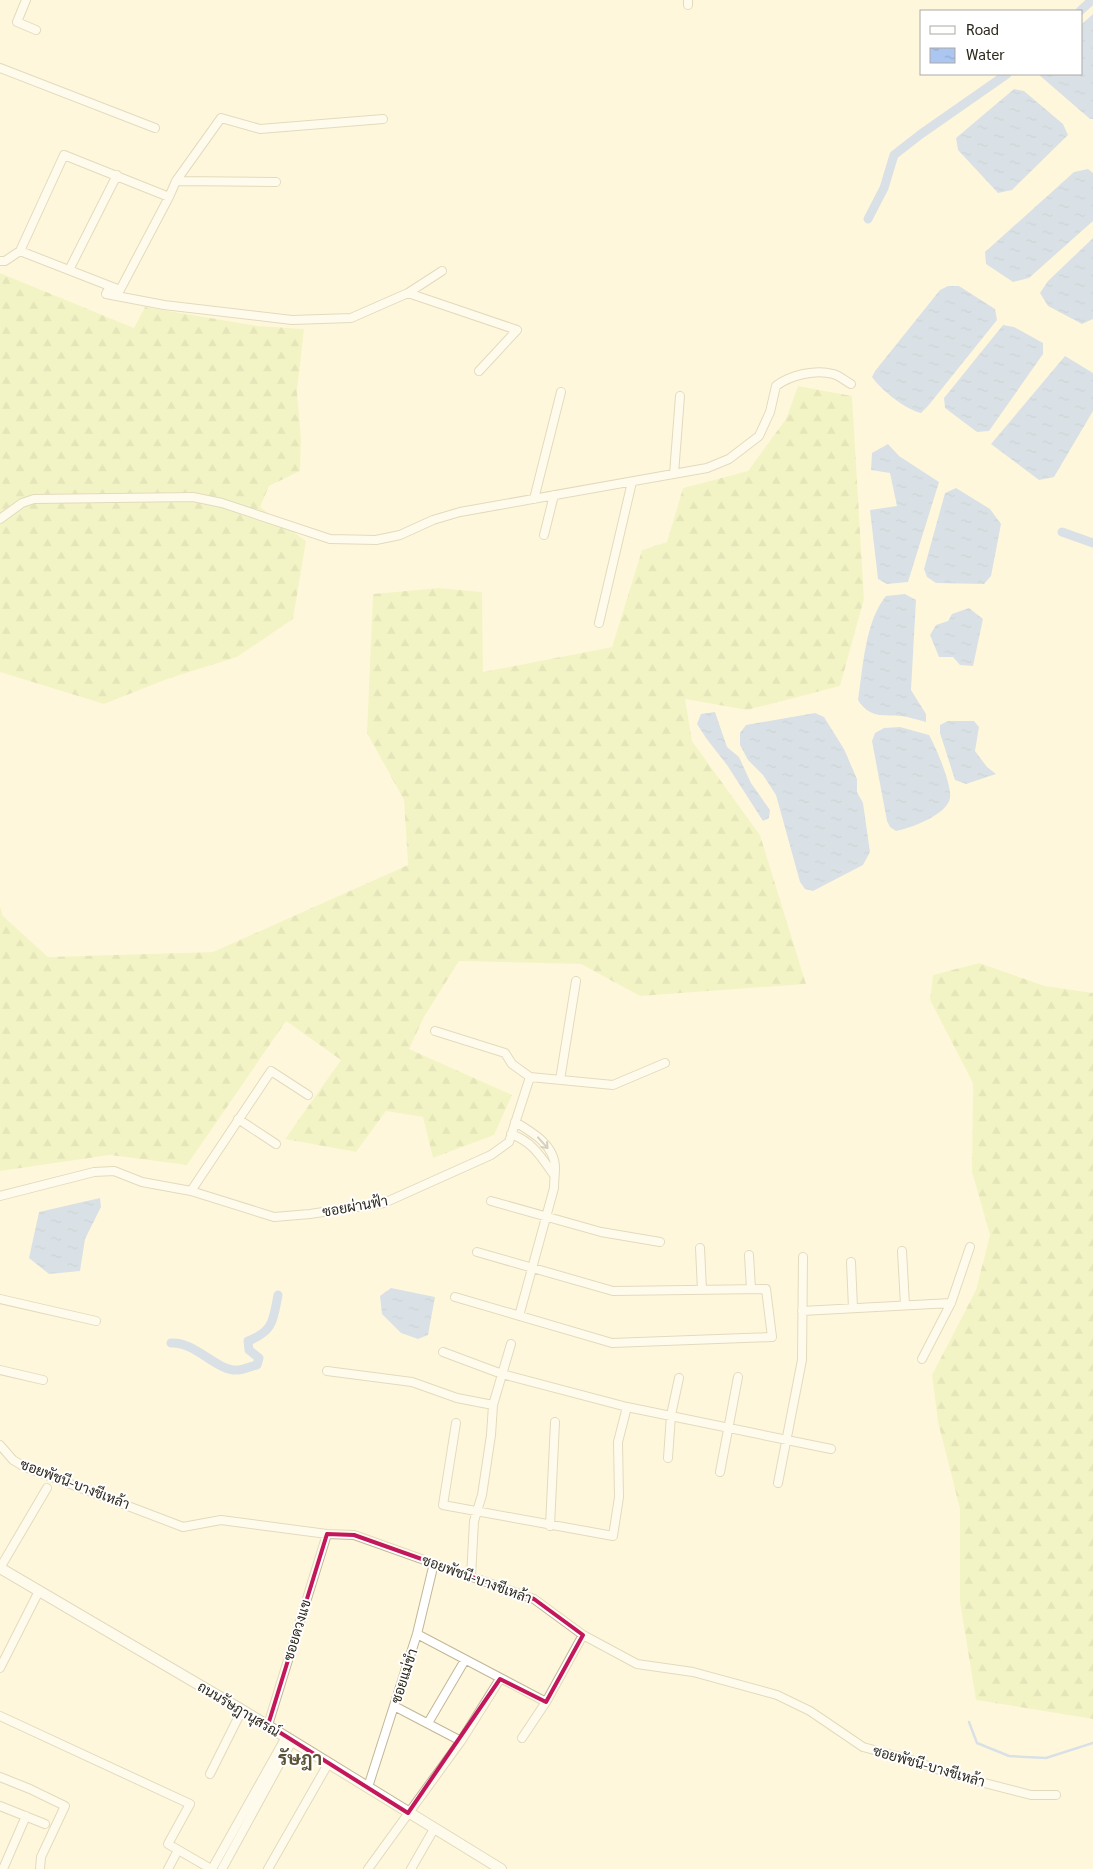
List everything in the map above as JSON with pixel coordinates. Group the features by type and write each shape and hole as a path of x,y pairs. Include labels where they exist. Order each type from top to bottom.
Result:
{"street":[{"path":"26,0 18,22 36,30"},
{"path":"0,68 155,128"},
{"path":"20,252 120,290 176,181 221,118 260,129 383,119"},
{"path":"0,261 5,262 20,252 64,155 169,197"},
{"path":"69,270 117,175"},
{"path":"176,181 276,182"},
{"path":"110,286 106,294 164,304 292,320 352,318 408,293 442,271"},
{"path":"408,293 517,330 478,371"},
{"path":"0,519 22,503 34,499 193,498 222,502 330,539 376,540 400,535 433,520 460,512 707,468 729,460 759,436 770,412 776,386 785,379 805,373 833,374 851,384"},
{"path":"534,499 561,392"},
{"path":"674,474 680,396"},
{"path":"599,624 632,482"},
{"path":"544,535 554,495"},
{"path":"560,1080 576,981"},
{"path":"434,1031 504,1053 512,1064 530,1077 613,1085 664,1064"},
{"path":"191,1191 271,1070 308,1095"},
{"name":"ซอยผ่านฟ้า","path":"0,1196 94,1172 114,1171 142,1182 191,1191 274,1217 310,1214 384,1203 491,1155 509,1142 530,1077"},
{"path":"238,1119 276,1144"},
{"path":"515,1122 533,1132 545,1144 552,1154 554,1161 554,1188 519,1316"},
{"path":"511,1134 524,1139 534,1147 554,1175"},
{"path":"491,1201 601,1232 660,1242"},
{"path":"922,1359 951,1303 970,1246"},
{"path":"700,1248 702,1290"},
{"path":"902,1251 905,1305"},
{"path":"455,1297 612,1343 772,1337 766,1289 613,1291 477,1252"},
{"path":"749,1255 751,1289"},
{"path":"778,1483 802,1360 803,1257"},
{"path":"851,1262 853,1308"},
{"path":"0,1299 96,1322"},
{"path":"802,1311 951,1303"},
{"path":"471,1577 474,1521 482,1495 491,1435 493,1405 511,1344"},
{"path":"442,1352 502,1374 627,1407 831,1449"},
{"path":"0,1370 43,1380"},
{"path":"327,1371 412,1382 458,1398 493,1405"},
{"path":"720,1472 738,1377"},
{"path":"668,1458 671,1415 679,1378"},
{"path":"456,1423 443,1505 613,1536 619,1497 618,1442 627,1407"},
{"path":"550,1526 555,1422"},
{"name":"ซอยพัชนี-บางชีเหล้า","path":"0,1445 13,1460 23,1466 183,1527 221,1520 327,1534 354,1535 534,1598 583,1635 637,1664 693,1672 777,1695 810,1711 863,1747 911,1760 957,1776 1031,1795 1056,1795"},
{"path":"0,1568 47,1488"},
{"name":"ซอยดวงแข","path":"268,1726 327,1534"},
{"name":"ซอยแม่ขำ","path":"368,1787 417,1634 434,1563"},
{"name":"ถนนรัษฎานุสรณ์","path":"0,1568 242,1710 500,1869"},
{"path":"0,1668 39,1591"},
{"path":"417,1634 546,1702"},
{"path":"522,1738 546,1702 583,1635"},
{"path":"428,1723 465,1660"},
{"path":"368,1869 461,1741 500,1679"},
{"path":"394,1706 461,1741"},
{"path":"210,1774 242,1710"},
{"path":"0,1716 190,1804 168,1844 211,1869 289,1739"},
{"path":"222,1869 289,1739"},
{"path":"268,1869 328,1764"},
{"path":"0,1777 64,1806 41,1857 40,1869"},
{"path":"0,1806 45,1824"},
{"path":"2,1869 26,1816"},
{"path":"411,1869 434,1829"},
{"path":"168,1869 178,1850"}],"highlighted area":[{"path":"327,1534 354,1535 534,1599 583,1635 546,1702 500,1679 408,1813 268,1725"}],"green space":[{"path":"0,273 134,328 145,307 258,326 304,329 297,392 301,439 300,471 269,486 260,507 306,541 293,619 237,657 170,678 104,704 0,672"},
{"path":"798,386 852,396 864,599 840,686 747,710 685,699 692,741 760,835 806,984 640,996 581,964 459,961 424,1017 409,1049 512,1095 494,1135 433,1158 423,1117 386,1111 356,1152 285,1139 341,1060 286,1021 187,1165 110,1155 0,1171 0,907 3,916 48,957 213,952 408,865 404,800 367,733 373,594 439,588 482,592 483,672 612,647 642,550 667,542 683,488 748,471 786,419"},
{"path":"979,963 1045,986 1093,993 1093,1719 976,1700 960,1602 960,1509 938,1422 932,1375 976,1290 990,1235 972,1172 973,1083 930,1000 933,975"}],"water":[{"path":"1093,14 1093,119 1090,119 1039,75 1083,75 1083,23"},
{"path":"1014,89 1024,91 1063,124 1068,135 1012,190 998,193 958,150 956,138"},
{"path":"1088,169 1093,173 1093,221 1029,278 1013,282 986,264 985,252 1074,172"},
{"path":"1093,238 1093,319 1082,324 1048,306 1040,293 1048,281"},
{"path":"948,286 959,286 995,309 997,320 921,413 908,408 894,398 872,377 940,290"},
{"path":"1003,325 1014,327 1043,343 1043,354 989,431 977,432 945,408 944,398"},
{"path":"1065,356 1093,373 1093,411 1054,477 1039,480 991,444"},
{"path":"888,444 899,456 939,482 908,582 887,584 878,579 870,510 897,506 890,473 871,470 872,453"},
{"path":"956,488 990,509 1001,524 991,576 984,584 936,583 927,577 924,569 945,493"},
{"path":"905,594 916,600 911,690 926,714 926,722 904,716 872,713 862,706 858,700 866,645 873,618 886,596"},
{"path":"969,608 983,619 973,666 960,665 953,657 939,657 930,635 936,625 948,621 952,614"},
{"path":"715,712 727,747 739,757 751,783 770,810 769,818 763,821 727,765 697,724 701,714"},
{"path":"815,713 824,717 844,749 857,779 857,792 863,803 870,852 863,865 813,891 805,889 800,882 776,795 763,775 748,760 740,745 740,733 746,725"},
{"path":"948,721 974,721 979,727 975,751 987,767 996,774 966,784 955,780 940,733 940,725"},
{"path":"900,727 929,735 949,784 950,798 942,810 928,820 896,831 890,827 887,821 872,741 875,733 884,728"},
{"path":"100,1198 101,1207 85,1239 80,1271 49,1274 29,1258 39,1212"},
{"path":"391,1288 435,1297 428,1335 418,1339 401,1333 382,1314 380,1296"}],"waterway":[{"path":"1081,10 1092,0"},
{"path":"868,219 884,188 894,155 1006,75"},
{"path":"1062,532 1093,543"},
{"path":"171,1343 189,1347 230,1369 240,1370 257,1365 259,1358 249,1350 248,1341 268,1329 273,1318 278,1295"},
{"path":"969,1722 977,1743 1009,1756 1046,1758 1093,1743"}],"district":[{"name":"รัษฎา","path":"300,1758"}]}
